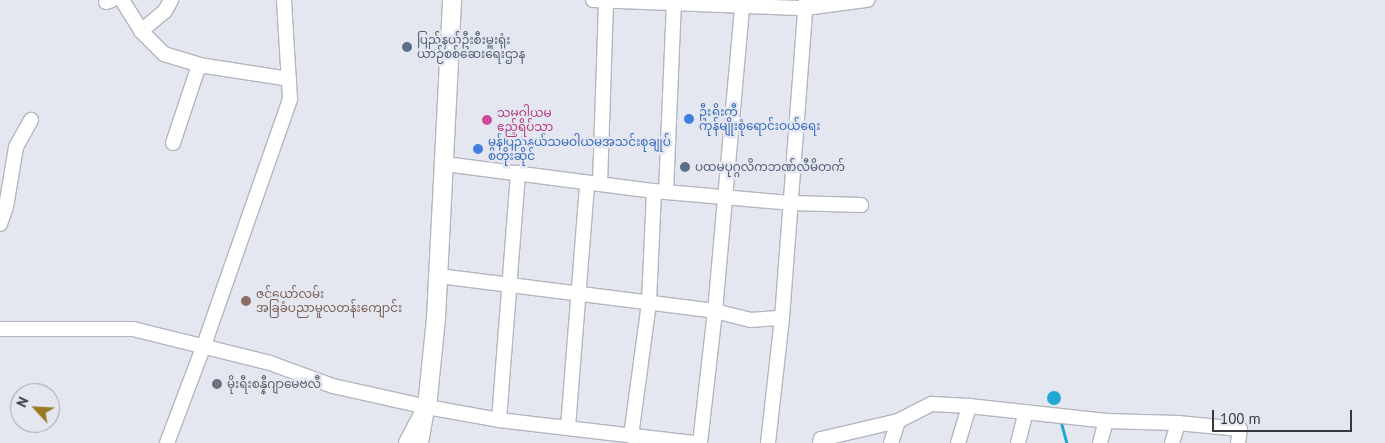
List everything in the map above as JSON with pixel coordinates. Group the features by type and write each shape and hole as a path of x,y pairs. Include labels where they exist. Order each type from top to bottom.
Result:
{"main road":[{"path":"408,443 427,407 439,276 452,0"}],"street":[{"path":"122,0 141,31 164,54 199,65 288,79"},
{"path":"141,31 165,11 171,0"},
{"path":"167,443 204,346 290,99 284,0"},
{"path":"593,0 805,4 867,0"},
{"path":"568,427 578,293 593,184 606,0"},
{"path":"631,436 660,192 673,2"},
{"path":"0,329 133,329 270,363 333,386 427,407 499,420 698,443 715,311 743,3"},
{"path":"768,443 792,203 805,4"},
{"path":"173,143 199,65"},
{"path":"0,224 6,207 16,147 31,120"},
{"path":"444,164 660,192 792,203 861,205"},
{"path":"499,420 518,173"},
{"path":"439,276 715,311 750,320 782,318"},
{"path":"820,443 821,439 898,421 932,404 968,406 1106,421 1178,423 1240,429 1238,443"},
{"path":"958,443 968,406"},
{"path":"421,443 427,407"},
{"path":"1018,443 1026,412"},
{"path":"891,443 898,421"},
{"path":"1100,443 1106,421"},
{"path":"1172,443 1178,423"}],"water":[{"path":"1051,391 1057,391 1061,398 1057,405 1051,405 1047,401 1047,395"}],"waterway":[{"path":"1061,421 1067,443"}],"place":[{"name":"ပြည်နယ်ဦးစီးမှူးရုံး ယာဉ်စစ်ဆေးရေးဌာန","path":"407,47"},
{"name":"ဦးရှိုးတီ ကုန်မျိုးစုံရောင်းဝယ်ရေး","path":"689,119"},
{"name":"သမဝါယမ ဧည့်ရိပ်သာ","path":"487,120"},
{"name":"မွန်ပြည်နယ်သမဝါယမအသင်းစုချုပ် စတိုးဆိုင်","path":"478,149"},
{"name":"ပထမပုဂ္ဂလိကဘဏ်လီမိတက်","path":"685,167"},
{"name":"ဇင်ယော်လမ်း အခြခံပညာမူလတန်းကျောင်း","path":"246,301"},
{"name":"မိုးရီးစန္နီဂျာမေဗလီ","path":"217,384"}]}
